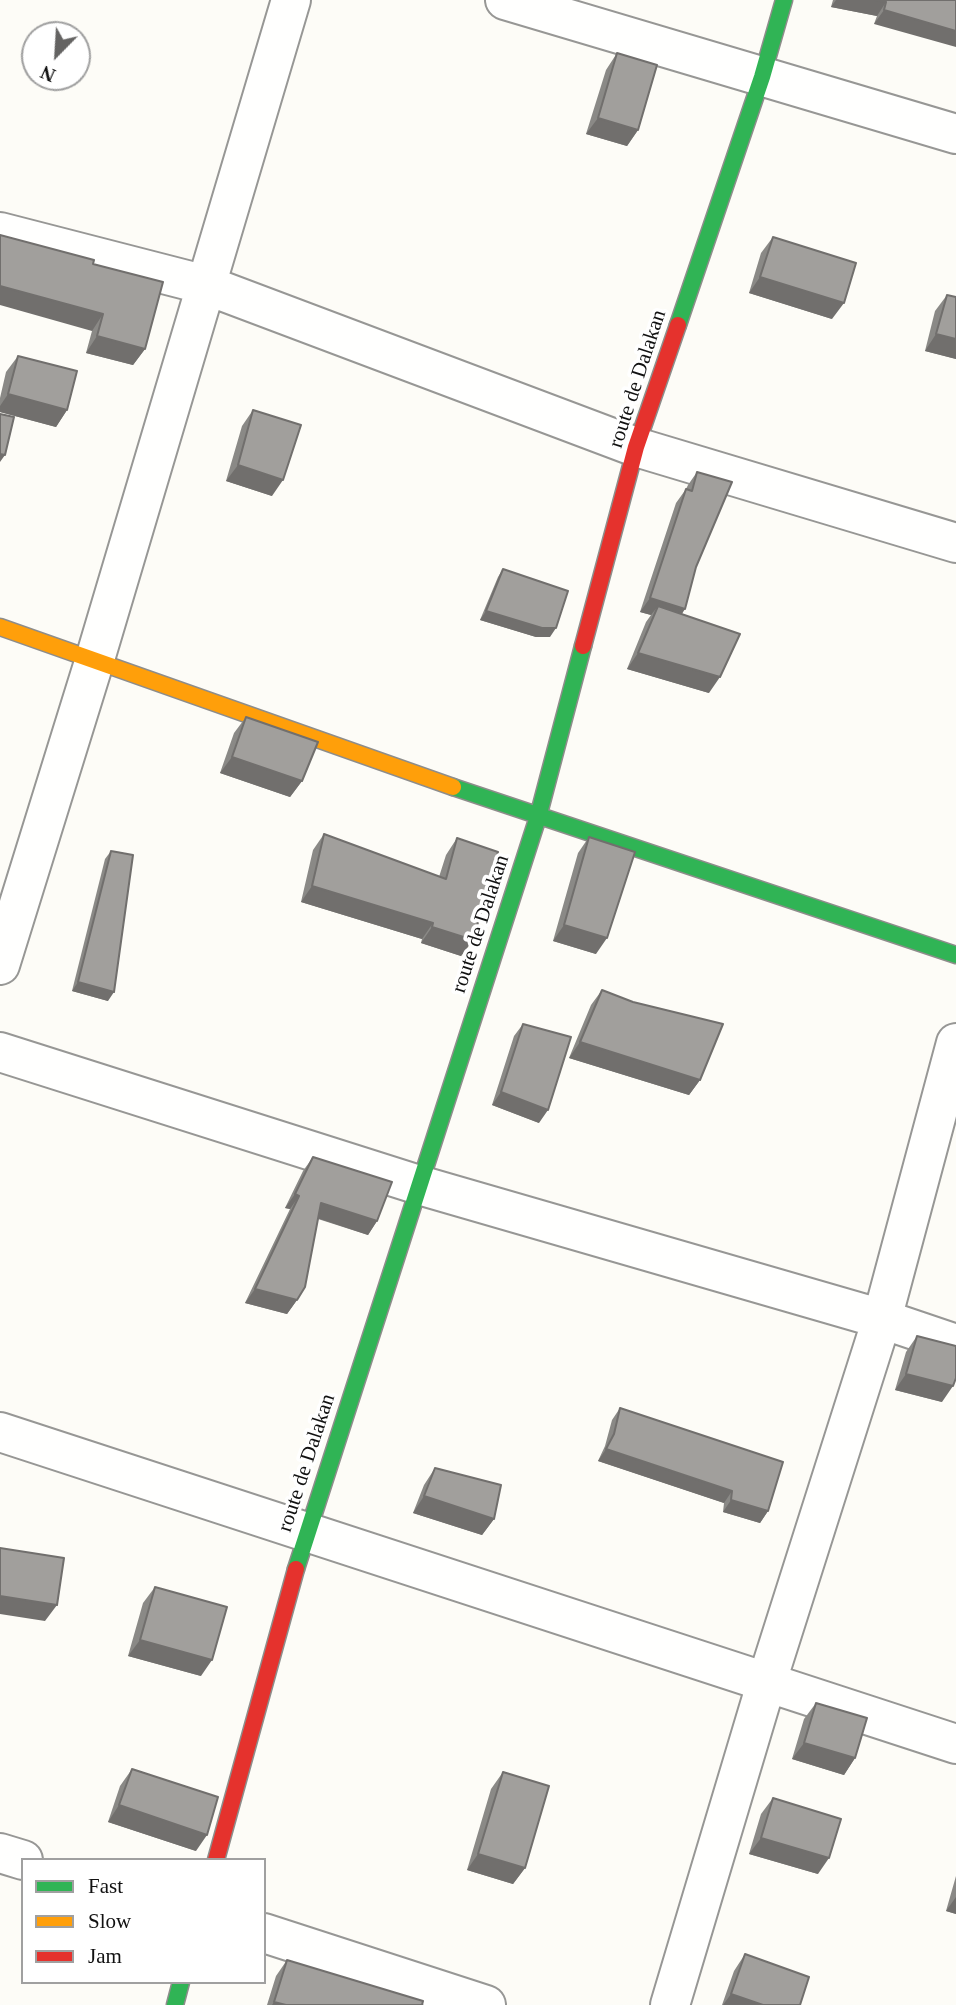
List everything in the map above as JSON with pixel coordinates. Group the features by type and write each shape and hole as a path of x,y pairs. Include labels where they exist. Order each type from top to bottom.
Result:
{"street":[{"path":"0,965 291,0"},
{"path":"505,0 956,134"},
{"name":"route de Dalakan","path":"217,1858 307,1531 538,817 636,447 785,0"},
{"path":"0,232 206,285 636,447 956,543"},
{"path":"0,627 538,817 956,955"},
{"path":"670,2005 767,1681 882,1319 956,1043"},
{"path":"0,1052 419,1185 882,1319 956,1344"},
{"path":"0,1432 956,1744"},
{"path":"0,1853 21,1859"},
{"path":"266,1934 486,2005"},
{"path":"175,2005 180,1984"}],"building":[{"path":"875,0 956,0 956,31 884,10 886,2"},
{"path":"617,53 657,65 638,130 598,118"},
{"path":"0,235 163,282 145,349 97,336 103,314 0,286"},
{"path":"773,237 856,263 844,303 760,277"},
{"path":"947,295 956,297 956,339 936,334"},
{"path":"18,356 77,371 67,410 8,394"},
{"path":"253,410 301,425 283,480 238,465"},
{"path":"0,414 14,417 5,455 0,454"},
{"path":"697,472 732,482 696,567 685,609 650,598 686,489 692,491"},
{"path":"503,569 568,591 556,628 542,628 486,611"},
{"path":"658,606 740,634 720,677 638,653"},
{"path":"246,717 318,742 302,781 232,757"},
{"path":"324,834 446,879 457,838 498,852 473,940 432,927 433,923 312,886"},
{"path":"589,837 635,852 607,938 564,925"},
{"path":"111,851 133,855 114,992 78,982"},
{"path":"602,990 633,1002 723,1024 700,1080 580,1042"},
{"path":"523,1024 571,1037 548,1110 501,1092"},
{"path":"313,1157 392,1182 377,1221 321,1203 305,1287 297,1300 255,1289 299,1196 295,1194"},
{"path":"917,1336 956,1346 956,1378 953,1386 906,1374"},
{"path":"620,1408 783,1462 768,1511 731,1500 732,1491 606,1449 614,1434"},
{"path":"435,1468 501,1485 494,1519 424,1496"},
{"path":"0,1548 64,1558 57,1605 0,1596"},
{"path":"155,1587 227,1607 212,1660 140,1640"},
{"path":"816,1703 867,1718 855,1758 804,1743"},
{"path":"132,1769 218,1797 207,1835 119,1805"},
{"path":"503,1772 549,1786 525,1868 478,1854"},
{"path":"773,1798 841,1819 829,1858 761,1838"},
{"path":"745,1954 809,1977 800,2005 763,2005 731,1994"},
{"path":"287,1960 423,2001 422,2005 286,2005 274,2002"}],"traffic: fast":[{"path":"678,325 762,77 784,0"},
{"path":"296,1569 538,817 583,646"},
{"path":"453,787 956,955"},
{"path":"175,2005 180,1984"}],"traffic: slow":[{"path":"0,627 453,787"}],"traffic: jam":[{"path":"583,646 636,447 678,325"},
{"path":"217,1858 296,1569"}]}
